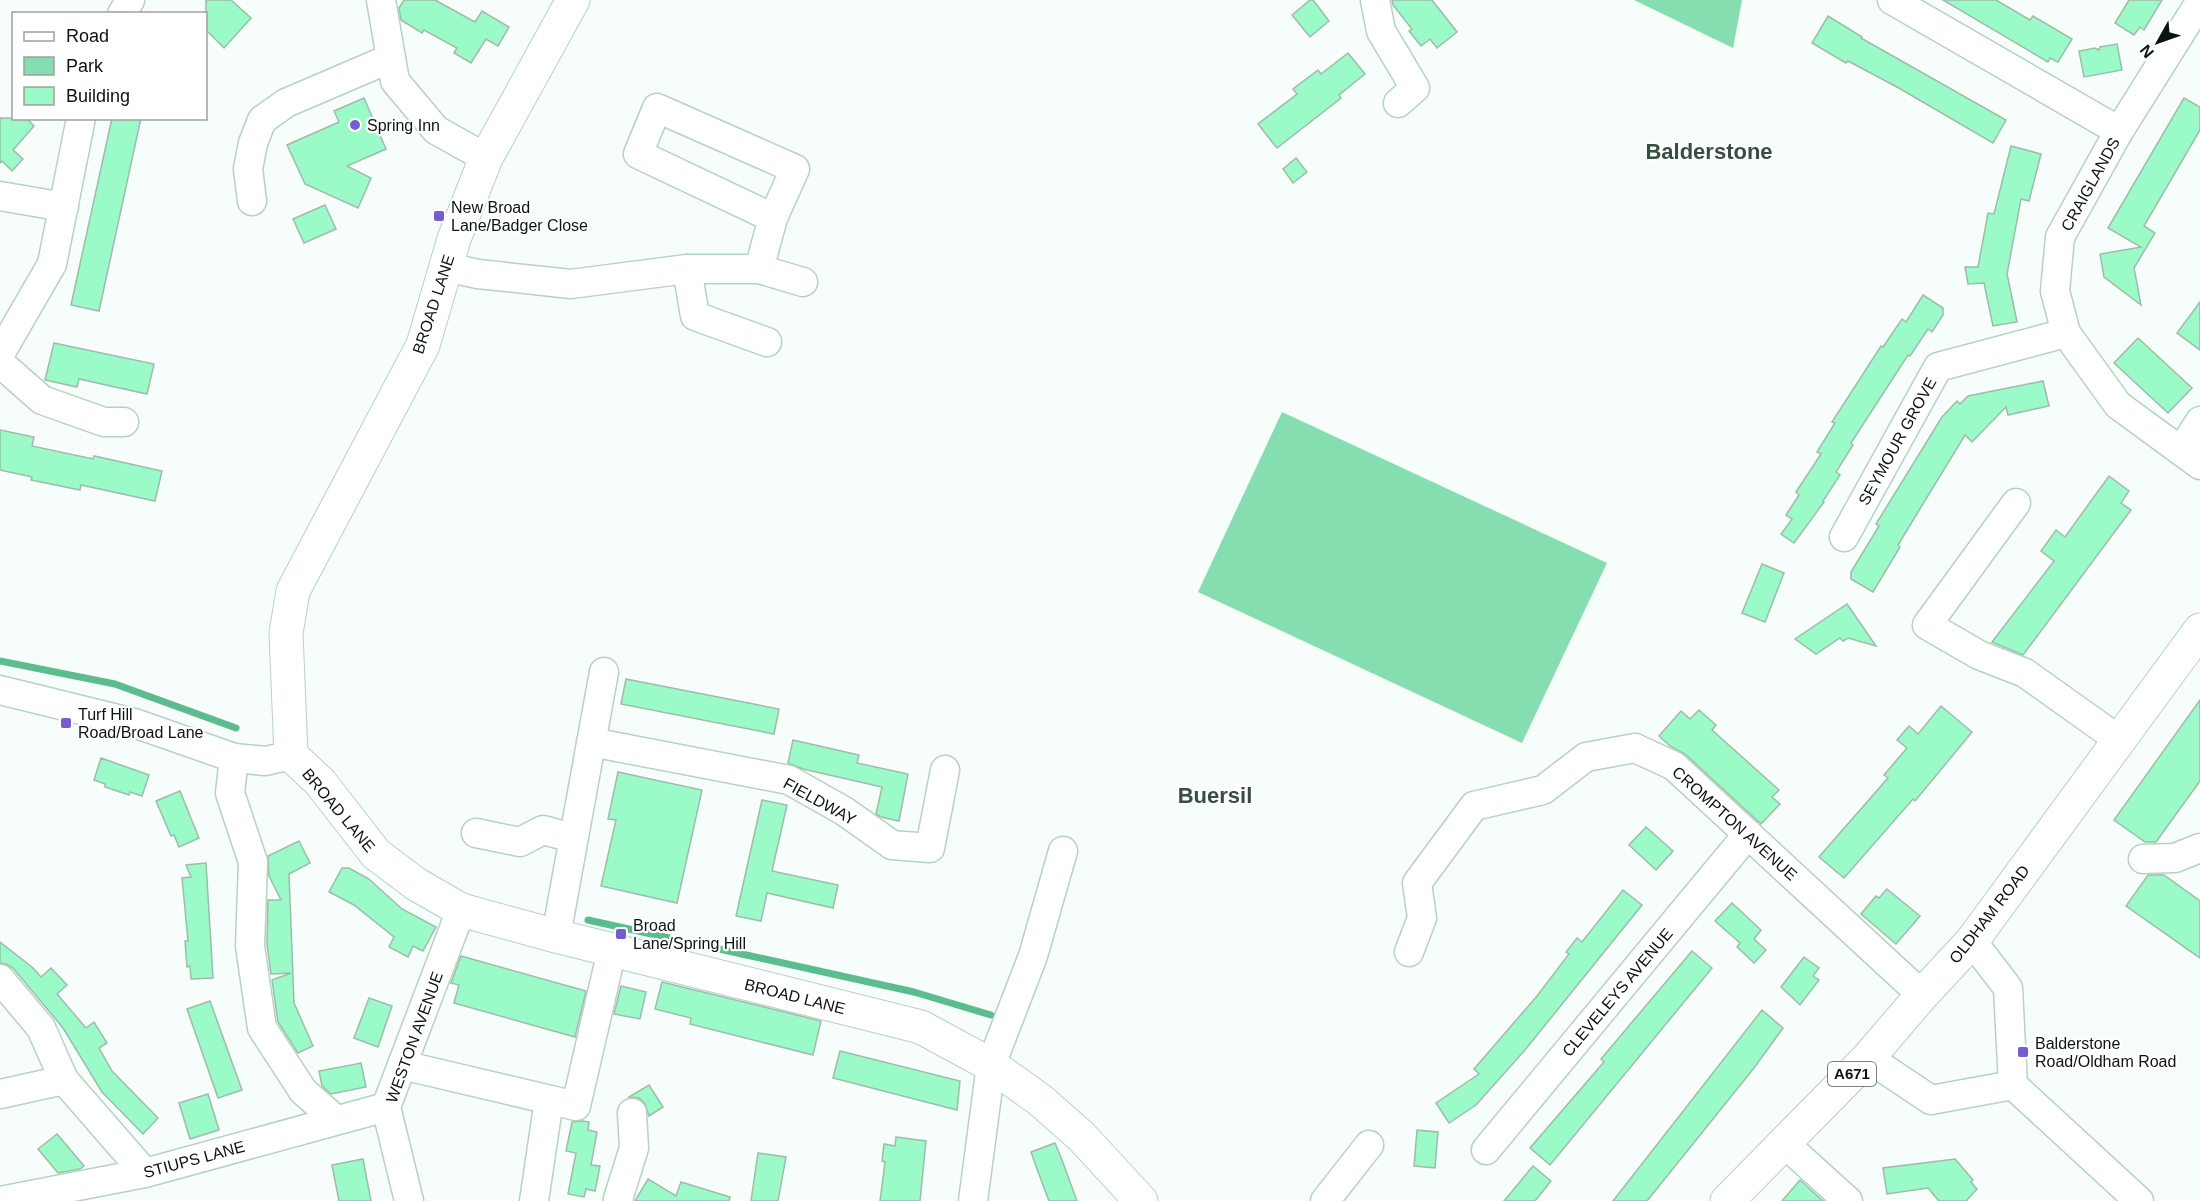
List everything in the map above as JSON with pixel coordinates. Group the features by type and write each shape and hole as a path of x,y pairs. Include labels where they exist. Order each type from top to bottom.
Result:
{"main road":[{"name":"BROAD LANE","path":"573,0 486,158 454,239 423,345 293,591 286,633 291,755 320,782 376,854 416,884 461,910 921,1027 991,1065 1040,1100 1081,1136 1141,1201"},
{"name":"OLDHAM ROAD","path":"1727,1201 1868,1058 1972,941 2200,630"}],"street":[{"path":"381,0 395,81 436,130 486,158"},
{"path":"1375,0 1382,31 1415,88 1398,103"},
{"name":"CRAIGLANDS","path":"1892,0 2119,131"},
{"name":"CRAIGLANDS","path":"2191,458 2118,405 2066,333 2055,291 2060,237 2119,131 2200,2"},
{"path":"252,201 248,169 253,143 262,120 296,98 391,58"},
{"path":"759,269 773,218 795,169 657,108 638,154 773,218"},
{"path":"0,354 52,264 81,120"},
{"path":"0,196 64,207"},
{"path":"446,267 478,274 571,284 687,269 759,269 803,282"},
{"path":"687,269 695,316 767,342"},
{"name":"SEYMOUR GROVE","path":"1844,537 1938,367 2066,333"},
{"path":"0,363 42,400 104,422 124,422"},
{"path":"2191,458 2200,421"},
{"path":"2016,503 1927,625 1979,655 2025,673 2119,740"},
{"path":"556,936 604,672"},
{"path":"0,690 134,723 234,758 266,761 291,755"},
{"name":"FIELDWAY","path":"591,742 789,780 844,812 892,845 930,848 945,770"},
{"name":"CROMPTON AVENUE","path":"1409,952 1422,918 1417,884 1473,806 1543,790 1586,756 1635,748 1674,766 1922,995"},
{"path":"234,758 230,793 254,862 250,946 262,1028 303,1091 336,1120"},
{"path":"476,833 520,842 543,830 573,838"},
{"name":"CLEVELEYS AVENUE","path":"1486,1150 1748,834"},
{"path":"2143,859 2175,858 2200,848"},
{"path":"973,1201 991,1065 1033,956 1063,851"},
{"name":"WESTON AVENUE","path":"409,1201 386,1107 461,910"},
{"path":"1972,941 2008,988 2013,1085 2139,1201"},
{"path":"402,1065 576,1106 612,950"},
{"path":"0,979 41,1028 64,1080 145,1173"},
{"path":"1868,1058 1931,1100 2013,1085"},
{"path":"0,1094 64,1080"},
{"path":"534,1201 549,1100"},
{"name":"STIUPS LANE","path":"0,1201 145,1173 386,1107"},
{"path":"619,1201 634,1148 632,1113"},
{"path":"1784,1143 1848,1201"},
{"path":"1325,1201 1369,1145"}],"green space":[{"path":"1634,0 1742,0 1733,48"},
{"path":"1282,412 1607,563 1522,743 1198,592"}],"building":[{"path":"206,0 231,0 251,18 224,48 207,31"},
{"path":"404,0 435,0 475,22 482,11 509,27 498,46 486,39 471,63 454,53 457,48 424,30 422,33 401,20 399,8"},
{"path":"1313,0 1329,21 1310,37 1292,15"},
{"path":"1392,0 1432,0 1457,32 1437,48 1430,39 1421,46 1409,31 1412,29 1393,5"},
{"path":"1943,0 1996,0 2030,20 2033,16 2072,39 2058,62 2050,58 2048,62"},
{"path":"2129,0 2162,0 2144,30 2140,27 2134,35 2115,23"},
{"path":"1828,16 1861,38 2006,120 1993,143 1897,87 1848,61 1846,63 1812,43"},
{"path":"2117,44 2122,70 2084,77 2079,51 2095,48 2099,50 2100,47"},
{"path":"1348,53 1365,74 1339,95 1341,98 1277,148 1258,124 1297,94 1293,89 1318,70 1321,74"},
{"path":"364,98 386,149 347,166 371,178 358,208 305,184 287,145 339,122 334,111"},
{"path":"2184,98 2200,107 2200,130 2144,226 2155,233 2134,268 2141,305 2104,277 2100,254 2141,247 2108,228"},
{"path":"0,118 28,120 34,126 13,150 23,159 12,171 2,161 0,163"},
{"path":"112,120 141,120 99,311 71,305"},
{"path":"2011,146 2041,154 2029,201 2021,199 2007,274 2017,322 1993,326 1984,283 1968,284 1965,267 1978,267 1988,213 1994,214"},
{"path":"1296,158 1307,172 1293,183 1283,169"},
{"path":"325,205 336,229 304,243 293,219"},
{"path":"1923,295 1943,308 1943,315 1932,332 1928,329 1910,356 1908,355 1851,443 1853,445 1836,472 1840,475 1824,502 1794,543 1781,534 1792,519 1786,515 1799,495 1796,492 1821,454 1817,452 1835,423 1832,422 1881,346 1883,347 1902,319 1906,322"},
{"path":"2200,302 2200,350 2177,333"},
{"path":"2138,338 2192,388 2168,413 2114,363"},
{"path":"54,343 154,364 147,394 79,379 77,387 45,380"},
{"path":"2043,381 2049,406 2008,415 2006,407 1972,442 1965,435 1898,545 1900,547 1873,592 1851,579 1851,572 1879,526 1876,524 1942,417 1957,401 1960,404 1968,396"},
{"path":"0,430 34,437 32,446 93,459 94,456 162,471 155,501 81,485 80,490 31,480 32,477 0,470"},
{"path":"2109,476 2129,491 2121,503 2131,510 2023,655 1992,642 2054,561 2041,551 2056,530 2065,537"},
{"path":"1762,564 1784,573 1765,622 1742,613"},
{"path":"1847,604 1876,646 1848,638 1843,641 1840,638 1816,654 1795,639"},
{"path":"626,679 779,709 774,734 621,704"},
{"path":"2200,700 2200,781 2156,842 2145,842 2114,820"},
{"path":"1941,706 1972,732 1915,801 1913,799 1844,878 1819,857 1888,778 1884,775 1907,748 1897,740 1909,726 1918,734"},
{"path":"1699,710 1716,725 1712,730 1779,790 1772,797 1780,804 1761,824 1685,754 1670,746 1659,736 1681,711 1690,719"},
{"path":"793,740 859,755 857,763 908,774 899,821 876,814 882,787 803,769 788,763"},
{"path":"101,758 149,775 142,796 130,792 129,795 105,787 105,784 94,780"},
{"path":"618,772 702,790 677,903 601,886 616,820 608,819"},
{"path":"180,791 199,838 179,847 174,835 171,836 156,801"},
{"path":"762,800 787,805 772,871 838,885 833,908 767,893 761,921 736,916"},
{"path":"1646,827 1673,851 1656,870 1629,845"},
{"path":"299,841 310,863 289,874 294,1003 313,1046 298,1053 278,1022 272,980 291,973 271,974 267,944 268,900 281,900 269,876 268,856"},
{"path":"206,863 213,978 191,979 190,966 187,967 185,941 188,941 182,878 191,877 186,865"},
{"path":"342,868 349,868 369,879 402,909 436,927 423,951 413,946 408,957 389,947 394,937 354,905 329,892"},
{"path":"2148,875 2164,875 2200,901 2200,958 2126,906"},
{"path":"1887,889 1920,916 1896,944 1861,914 1876,896 1879,898"},
{"path":"1623,890 1642,905 1525,1050 1476,1105 1449,1123 1436,1103 1479,1074 1474,1069 1537,996 1569,954 1566,952 1577,938 1582,942"},
{"path":"1732,903 1761,930 1754,939 1766,950 1754,963 1737,947 1740,943 1715,921"},
{"path":"0,942 41,977 51,968 67,985 57,994 86,1028 94,1022 107,1043 99,1048 112,1071 158,1118 143,1134 102,1092 54,1017 13,968 0,963"},
{"path":"1692,951 1712,968 1550,1165 1530,1148 1604,1062 1601,1059"},
{"path":"461,956 586,991 575,1037 454,1003 459,985 451,983"},
{"path":"1804,957 1819,968 1813,976 1819,980 1800,1005 1781,987"},
{"path":"662,982 821,1021 813,1055 690,1024 691,1018 655,1009"},
{"path":"621,986 646,992 640,1019 614,1014"},
{"path":"369,998 392,1006 378,1047 354,1038"},
{"path":"210,1001 242,1090 218,1098 187,1009"},
{"path":"1762,1010 1783,1028 1754,1068 1647,1201 1613,1201"},
{"path":"840,1051 960,1081 957,1110 833,1078"},
{"path":"361,1063 366,1087 331,1094 322,1086 319,1071"},
{"path":"649,1085 663,1107 649,1116 645,1104 639,1098 629,1097"},
{"path":"208,1094 219,1130 190,1139 179,1103"},
{"path":"572,1122 589,1122 588,1130 597,1132 591,1165 600,1166 595,1191 586,1189 584,1197 568,1194 576,1153 566,1151"},
{"path":"1417,1130 1438,1132 1435,1168 1414,1166"},
{"path":"57,1134 84,1166 80,1169 58,1173 38,1149"},
{"path":"896,1137 926,1141 920,1201 880,1201 885,1162 882,1161 884,1144 895,1146"},
{"path":"1055,1143 1077,1201 1049,1201 1031,1152"},
{"path":"758,1153 786,1157 778,1201 751,1201"},
{"path":"363,1159 371,1201 339,1201 332,1165"},
{"path":"1955,1159 1973,1180 1971,1182 1977,1189 1966,1201 1939,1201 1928,1188 1887,1194 1883,1168"},
{"path":"1533,1166 1551,1181 1535,1201 1504,1201"},
{"path":"648,1179 676,1196 681,1182 730,1197 729,1201 635,1201"},
{"path":"1800,1180 1823,1201 1782,1201"}],"waterway":[{"path":"0,661 115,684 236,728"},
{"path":"588,920 914,992 991,1015"}],"place":[{"name":"Spring Inn","path":"355,125"},
{"name":"New Broad Lane/Badger Close","path":"439,216"},
{"name":"Turf Hill Road/Broad Lane","path":"66,723"},
{"name":"Broad Lane/Spring Hill","path":"621,934"},
{"name":"Balderstone Road/Oldham Road","path":"2023,1052"}],"district":[{"name":"Balderstone","path":"1709,151"},
{"name":"Buersil","path":"1215,795"}]}
